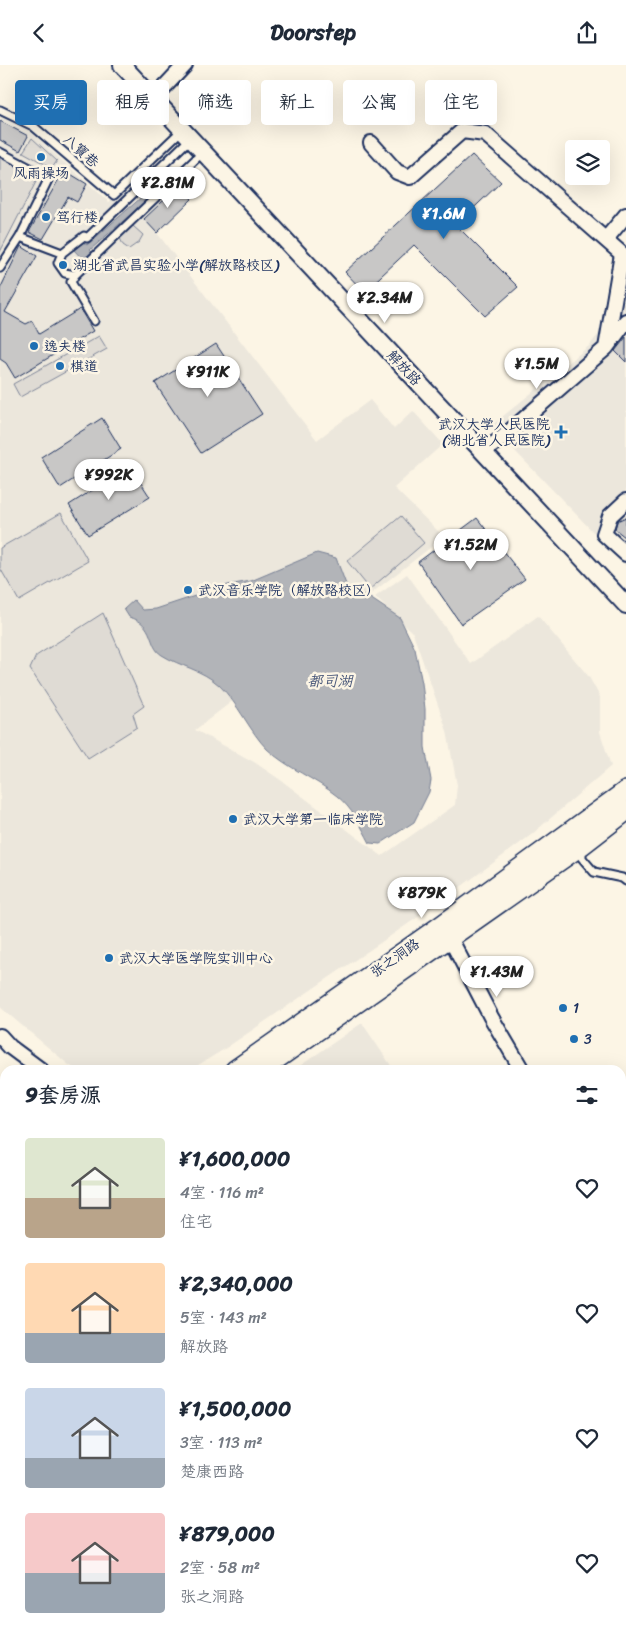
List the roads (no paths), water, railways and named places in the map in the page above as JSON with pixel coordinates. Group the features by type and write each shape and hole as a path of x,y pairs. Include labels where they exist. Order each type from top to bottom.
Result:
{"main road":[{"name":"张之洞路","path":"242,1065 442,925 626,791"},
{"name":"张之洞路","path":"268,1065 582,845 626,811"}],"street":[{"name":"解放路","path":"122,65 136,80"},
{"path":"169,82 185,65"},
{"name":"解放路","path":"169,116 626,605"},
{"path":"371,143 397,172 410,177 462,131 485,134 606,239 624,256 606,348"},
{"path":"606,239 626,215"},
{"path":"483,452 502,439 606,348 626,321"},
{"path":"626,501 610,516 604,534 626,554"},
{"path":"450,938 491,1017 519,1065"},
{"path":"0,1035 10,1047 34,1065"}],"lane":[{"name":"八寶巷","path":"0,110 33,126 114,195 186,134"},
{"path":"76,275 65,273 58,263 62,253 84,236 87,238 186,134"},
{"path":"0,152 49,178 20,237 0,267"},
{"path":"94,321 71,282 76,275 204,152"},
{"path":"20,237 62,253"},
{"path":"582,845 582,858 594,872 622,878 626,881"}],"water":[{"path":"151,189 155,193 90,250 94,254 85,262 74,250 83,242 87,245"},
{"name":"都司湖","path":"317,553 336,558 347,587 354,594 367,596 400,618 415,649 425,709 425,747 431,780 429,792 414,822 380,844 370,843 352,812 337,796 283,762 267,749 219,685 205,675 169,659 157,651 147,630 138,620 129,617 124,609 134,600 143,610 156,609 228,585 251,581"}],"place":[{"name":"风雨操场","path":"41,157"},
{"name":"笃行楼","path":"46,217"},
{"name":"湖北省武昌实验小学(解放路校区)","path":"63,265"},
{"name":"逸夫楼","path":"34,346"},
{"name":"棋道","path":"60,366"},
{"name":"武汉大学人民医院 (湖北省人民医院)","path":"561,432"},
{"name":"武汉音乐学院（解放路校区）","path":"188,590"},
{"name":"武汉大学第一临床学院","path":"233,819"},
{"name":"武汉大学医学院实训中心","path":"109,958"},
{"name":"1","path":"563,1008"},
{"name":"3","path":"574,1039"}]}
